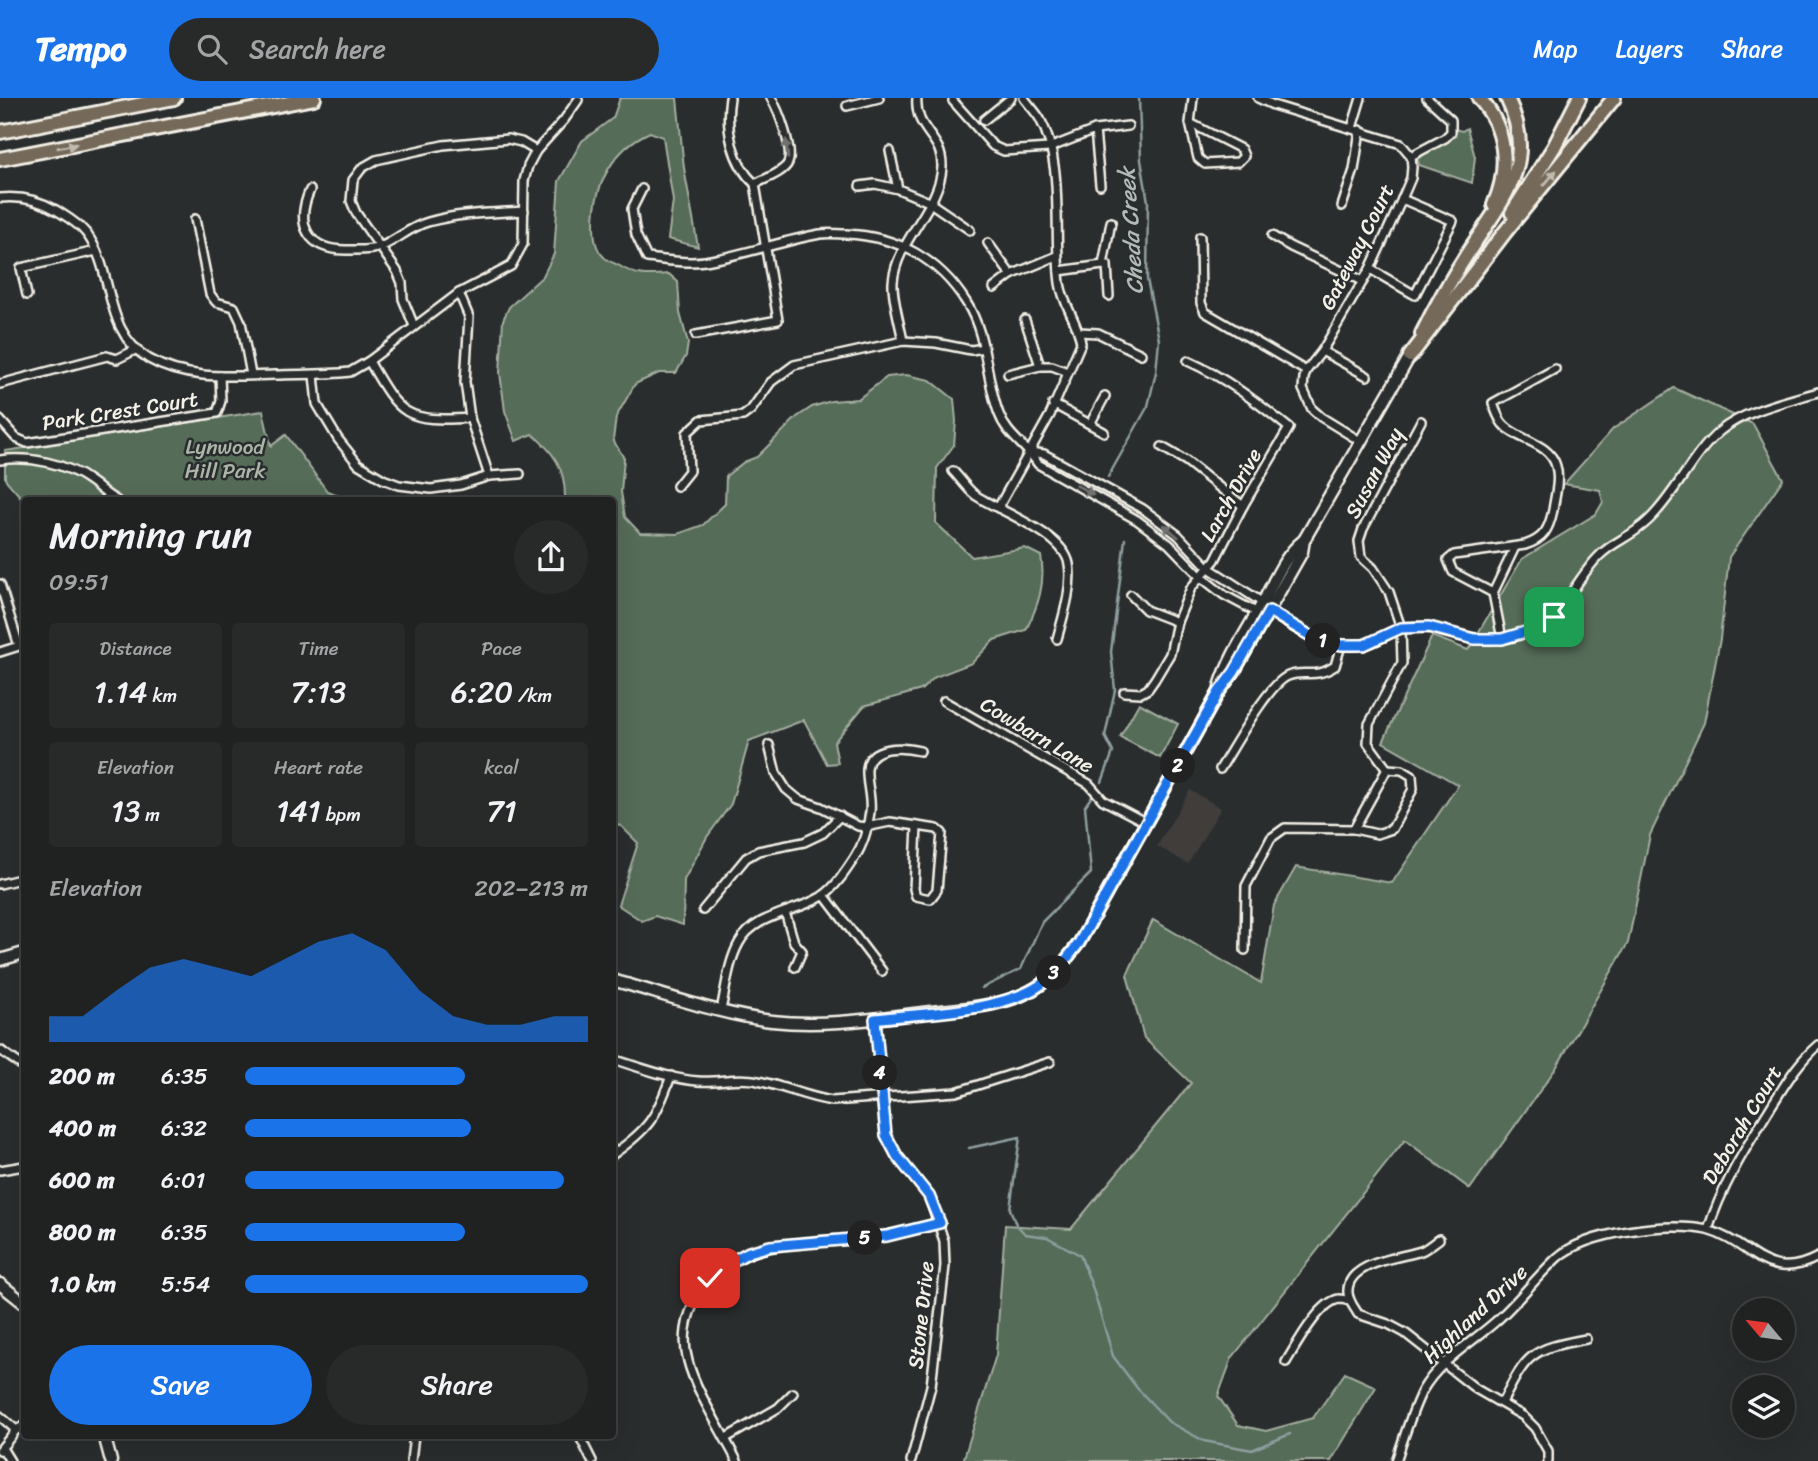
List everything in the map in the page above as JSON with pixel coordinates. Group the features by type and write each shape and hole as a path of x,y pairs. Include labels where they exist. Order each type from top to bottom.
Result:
{"highway":[{"path":"0,132 174,98"},
{"path":"0,159 314,98"},
{"path":"1475,243 1499,193 1504,163 1504,148 1498,127 1479,98"},
{"path":"1410,356 1438,302 1506,197 1518,164 1518,131 1507,98"},
{"path":"1462,289 1554,147 1579,98"},
{"path":"1410,356 1505,232 1614,98"}],"main road":[{"path":"616,981 721,1010 772,1021 795,1022 875,1019 978,1006 1007,1000 1034,989 1052,975 1079,943 1219,692 1234,672 1266,607 1302,552 1304,540 1410,356"},
{"path":"1219,692 1226,668 1256,614 1266,607"},
{"path":"0,960 21,954"},
{"path":"0,1284 21,1301"},
{"path":"105,1439 111,1461"}],"street":[{"path":"696,335 778,320 755,184 737,162 727,114 730,98"},
{"path":"755,184 782,169 789,159 789,145 771,98"},
{"path":"847,106 879,98"},
{"path":"903,341 893,283 905,246 940,179 941,153 916,115 917,98"},
{"path":"984,120 1011,98"},
{"path":"998,508 1050,415 1080,343 1079,332 1062,295 1057,256 1055,172 1040,120 1024,98"},
{"path":"1190,123 1241,149 1244,156 1238,162 1201,162 1190,123 1193,98"},
{"path":"1258,98 1401,144 1411,156 1451,132 1451,120 1427,98"},
{"path":"1342,206 1354,170 1361,98"},
{"path":"0,198 21,197 51,208 75,223 86,234 96,251 113,312 123,333 136,349 165,367 188,373 220,376 350,372 369,361 459,293 511,266 523,244 524,181 536,151 578,100"},
{"path":"953,101 993,146 1004,151 1049,148 1095,130 1128,126"},
{"path":"1095,130 1100,186"},
{"path":"415,326 403,299 402,283 397,271 356,213 351,201 353,180 362,168 376,160 443,145 508,139 521,142 536,151"},
{"path":"890,151 898,189"},
{"name":"Gateway Court","path":"1306,371 1322,351 1370,269 1411,178 1411,156"},
{"path":"860,186 875,184 898,189 929,202 970,230"},
{"path":"642,189 632,209 636,235 647,257 677,262 703,261 823,234 869,235 905,246 942,270 955,286 979,327 998,412 1014,440 1030,452 1038,464 1153,531 1201,577 1256,614"},
{"path":"310,190 304,204 304,227 320,246 334,251 367,250 381,246 426,222 460,215 524,211"},
{"path":"1370,269 1415,295 1453,221 1402,199"},
{"path":"195,219 209,294 216,302 234,307 241,321 251,375"},
{"path":"1103,265 1111,222"},
{"path":"1272,236 1363,281"},
{"path":"1200,237 1202,303 1205,312 1306,371 1303,389 1312,409 1360,441"},
{"path":"989,243 1011,275"},
{"path":"27,295 21,268 96,251"},
{"path":"994,288 1011,275 1057,256"},
{"path":"1059,271 1107,265 1110,296"},
{"path":"459,293 469,317 465,382 470,418 489,476"},
{"path":"1025,320 1041,366"},
{"path":"1079,332 1098,333 1141,354"},
{"path":"677,486 689,471 687,433 701,420 743,416 751,410 771,382 794,365 903,341 936,343 971,350 984,348"},
{"path":"0,384 107,356 117,359 136,349"},
{"path":"1322,351 1367,376"},
{"path":"369,361 388,395 405,411 424,418 470,418"},
{"name":"Larch Drive","path":"1124,692 1141,693 1148,689 1170,654 1177,622 1191,587 1209,568 1289,428 1249,395 1211,371 1188,361"},
{"path":"1008,374 1041,366 1052,366 1068,372"},
{"path":"1493,593 1453,572 1448,563 1449,558 1535,542 1547,531 1558,480 1556,464 1538,443 1504,425 1493,403 1556,369"},
{"path":"314,375 317,404 338,439 358,464 370,472 399,485 431,489 461,485 489,476 520,474"},
{"name":"Park Crest Court","path":"0,420 16,438 27,443 216,413 221,401 220,376"},
{"path":"1030,452 1044,454 1143,509 1178,536 1209,568 1314,638 1341,645 1364,645 1401,628 1429,627 1474,639 1502,639 1538,628 1554,617 1581,577 1600,555 1639,529 1659,508 1720,430 1762,408 1818,392"},
{"path":"1090,424 1105,396"},
{"path":"1053,404 1104,432"},
{"name":"Susan Way","path":"1245,950 1246,886 1271,838 1285,828 1354,830 1377,834 1392,829 1413,789 1412,776 1402,770 1387,769 1368,743 1368,724 1402,663 1401,628 1389,592 1362,557 1359,541 1421,421"},
{"path":"1162,447 1186,461 1243,506"},
{"name":"Park Crest Court","path":"0,460 36,460 60,466 88,479 112,497"},
{"path":"953,471 973,493 1050,538 1064,552 1069,564 1069,580 1057,639"},
{"path":"1502,639 1493,593 1515,547"},
{"path":"0,584 19,646 0,652"},
{"path":"1130,595 1146,610 1177,622"},
{"path":"1220,769 1274,684 1289,675 1322,674 1335,666 1341,645"},
{"name":"Cowbarn Lane","path":"944,701 1089,784 1103,800 1147,823"},
{"path":"769,745 776,773 786,789 798,799 858,826 890,822 917,826 937,829 942,833 937,890 930,899 916,895 914,888 917,826"},
{"path":"721,1010 733,956 748,931 761,922 824,895 860,849 871,810 867,769 869,761 877,753 888,749 906,748 920,751"},
{"path":"1354,830 1387,769"},
{"path":"703,910 746,858 758,851 804,842 822,833 840,816"},
{"path":"0,884 21,879"},
{"path":"824,895 882,971"},
{"path":"785,912 794,942 802,951 795,967"},
{"name":"Stone Drive","path":"875,1019 886,1135 897,1156 929,1196 944,1241 946,1266 930,1386 911,1461"},
{"name":"Deborah Court","path":"1708,1230 1717,1200 1741,1154 1802,1058 1818,1045"},
{"path":"0,1050 21,1065"},
{"path":"616,1060 698,1081 759,1081 832,1101 956,1091 1050,1062"},
{"path":"616,1151 651,1122 660,1107 671,1076"},
{"path":"0,1170 21,1166"},
{"path":"737,1461 691,1373 685,1347 691,1307 710,1278 727,1264 749,1252 770,1246 887,1236 940,1223"},
{"name":"Highland Drive","path":"1396,1461 1423,1391 1443,1363 1496,1321 1560,1255 1594,1240 1633,1229 1671,1226 1708,1230 1774,1266 1804,1264 1818,1257"},
{"path":"1439,1239 1424,1250 1363,1267 1353,1276 1347,1289 1350,1301 1358,1314 1388,1324 1405,1334 1476,1390 1523,1416 1535,1428 1548,1451 1548,1461"},
{"path":"1286,1362 1325,1306 1338,1299 1350,1301"},
{"path":"1502,1403 1528,1358 1550,1346 1586,1339"},
{"path":"726,1438 778,1408 793,1393"},
{"path":"0,1416 16,1430"},
{"path":"10,1461 1,1449 21,1428"},
{"path":"411,1461 414,1439"},
{"path":"581,1439 592,1461"}],"shaded area":[{"path":"1190,790 1221,808 1188,864 1157,846"}],"green space":[{"path":"620,98 677,98 684,168 698,247 668,239 673,201 663,137 650,132 626,147 609,168 598,194 594,222 595,241 605,258 631,272 642,275 669,274 678,282 680,313 688,343 686,356 676,373 659,373 635,384 616,417 613,440 624,458 621,492 625,517 640,533 678,534 703,525 725,504 726,476 744,462 757,457 797,417 812,407 831,401 858,399 887,377 906,375 930,380 954,399 954,445 937,468 936,523 972,557 1025,548 1041,556 1042,566 1040,594 1026,630 994,640 972,663 935,677 921,690 864,706 834,742 838,763 827,764 804,720 749,741 731,804 707,837 684,880 683,925 655,916 642,921 618,905 638,843 621,826 616,825 616,497 565,497 563,477 557,461 546,447 532,434 516,441 505,411 500,373 503,320 509,307 543,276 554,254 559,181 582,141 613,118"},
{"path":"1467,128 1475,157 1472,183 1419,165 1417,157 1444,141 1454,129 1462,131"},
{"path":"1674,388 1753,424 1783,479 1729,557 1720,639 1704,723 1650,835 1628,943 1556,1068 1470,1189 1405,1140 1232,1358 1218,1396 1238,1425 1266,1431 1313,1418 1345,1373 1376,1387 1331,1461 963,1461 996,1355 1005,1225 1071,1229 1191,1083 1144,1038 1127,975 1153,920 1261,983 1274,905 1296,867 1392,883 1458,785 1383,742 1432,636 1468,650 1522,559 1596,514 1603,502 1600,490 1564,484 1613,429"},
{"name":"Lynwood Hill Park","path":"263,411 271,446 286,435 327,491 344,497 21,498 5,479 5,451"},
{"path":"1139,703 1178,724 1160,758 1120,737"}],"waterway":[{"name":"Cheda Creek","path":"1108,477 1148,406 1156,372 1159,340 1147,279 1148,202 1141,160 1139,98"},
{"name":"Cheda Creek","path":"1102,782 1113,752 1105,736 1115,690 1111,652 1125,539"},
{"name":"Cheda Creek","path":"982,988 1021,969 1042,922 1091,873 1085,806 1092,796"},
{"name":"Cheda Creek","path":"969,1148 1020,1137 1010,1209 1016,1224 1025,1234 1047,1237 1080,1255 1113,1356 1137,1388 1169,1422 1204,1441 1252,1450 1290,1434"}],"route":[{"path":"710,1278 727,1264 749,1252 770,1246 887,1236 940,1223 929,1196 897,1156 886,1135 875,1019 1007,1000 1034,989 1052,975 1079,943 1219,692 1234,672 1269,611 1314,638 1341,645 1364,645 1401,628 1429,627 1474,639 1502,639 1522,635 1554,617"}]}
